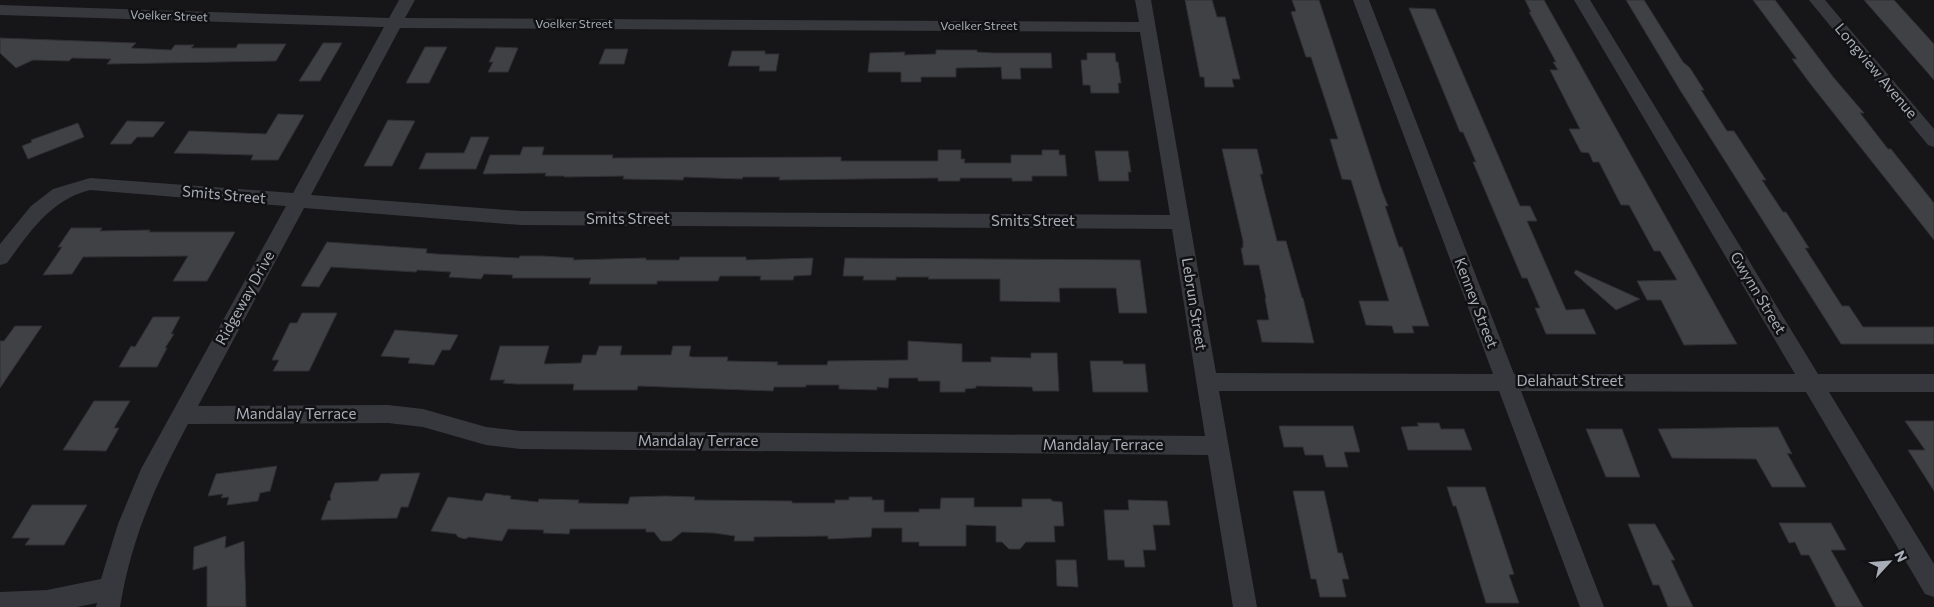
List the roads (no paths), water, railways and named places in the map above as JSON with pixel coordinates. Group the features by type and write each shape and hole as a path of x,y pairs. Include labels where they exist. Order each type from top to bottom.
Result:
{"street":[{"name":"Ridgeway Drive","path":"109,597 117,561 132,514 149,476 407,0"},
{"name":"Lebrun Street","path":"1143,0 1245,607"},
{"name":"Kenney Street","path":"1361,0 1592,607"},
{"name":"Gwynn Street","path":"1582,0 1934,586"},
{"name":"Longview Avenue","path":"1817,0 1934,141"},
{"name":"Voelker Street","path":"0,10 395,22 1148,27"},
{"name":"Smits Street","path":"0,258 42,204 53,196 78,186 90,184 521,218 1180,222"},
{"name":"Delahaut Street","path":"1207,382 1934,383"},
{"name":"Mandalay Terrace","path":"182,415 388,414 423,418 486,436 520,440 1218,446"},
{"path":"0,604 30,604 109,597"}]}
